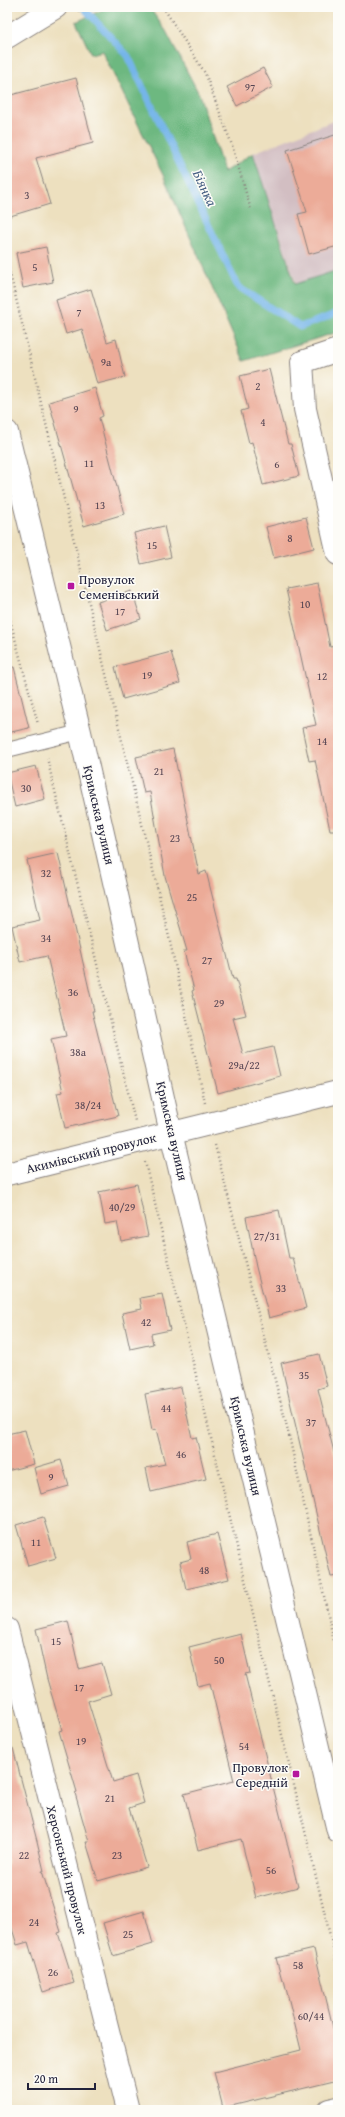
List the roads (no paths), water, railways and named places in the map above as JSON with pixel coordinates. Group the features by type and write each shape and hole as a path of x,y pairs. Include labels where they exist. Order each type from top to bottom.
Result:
{"street":[{"path":"7,37 56,7"},
{"path":"338,350 302,362 305,409 338,554"},
{"name":"Кримська вулиця","path":"7,432 80,732 171,1133 338,1830"},
{"name":"Акимівський провулок","path":"7,1174 338,1092"},
{"name":"Херсонський провулок","path":"7,1629 128,2110"},
{"path":"329,2110 338,2108"}],"lane":[{"path":"7,750 80,732"}],"waterway":[{"name":"Біянка","path":"83,7 128,56 238,287 300,327 338,313"}],"place":[{"name":"Провулок Семенівський","path":"71,586"},
{"name":"Провулок Середній","path":"296,1774"}]}
